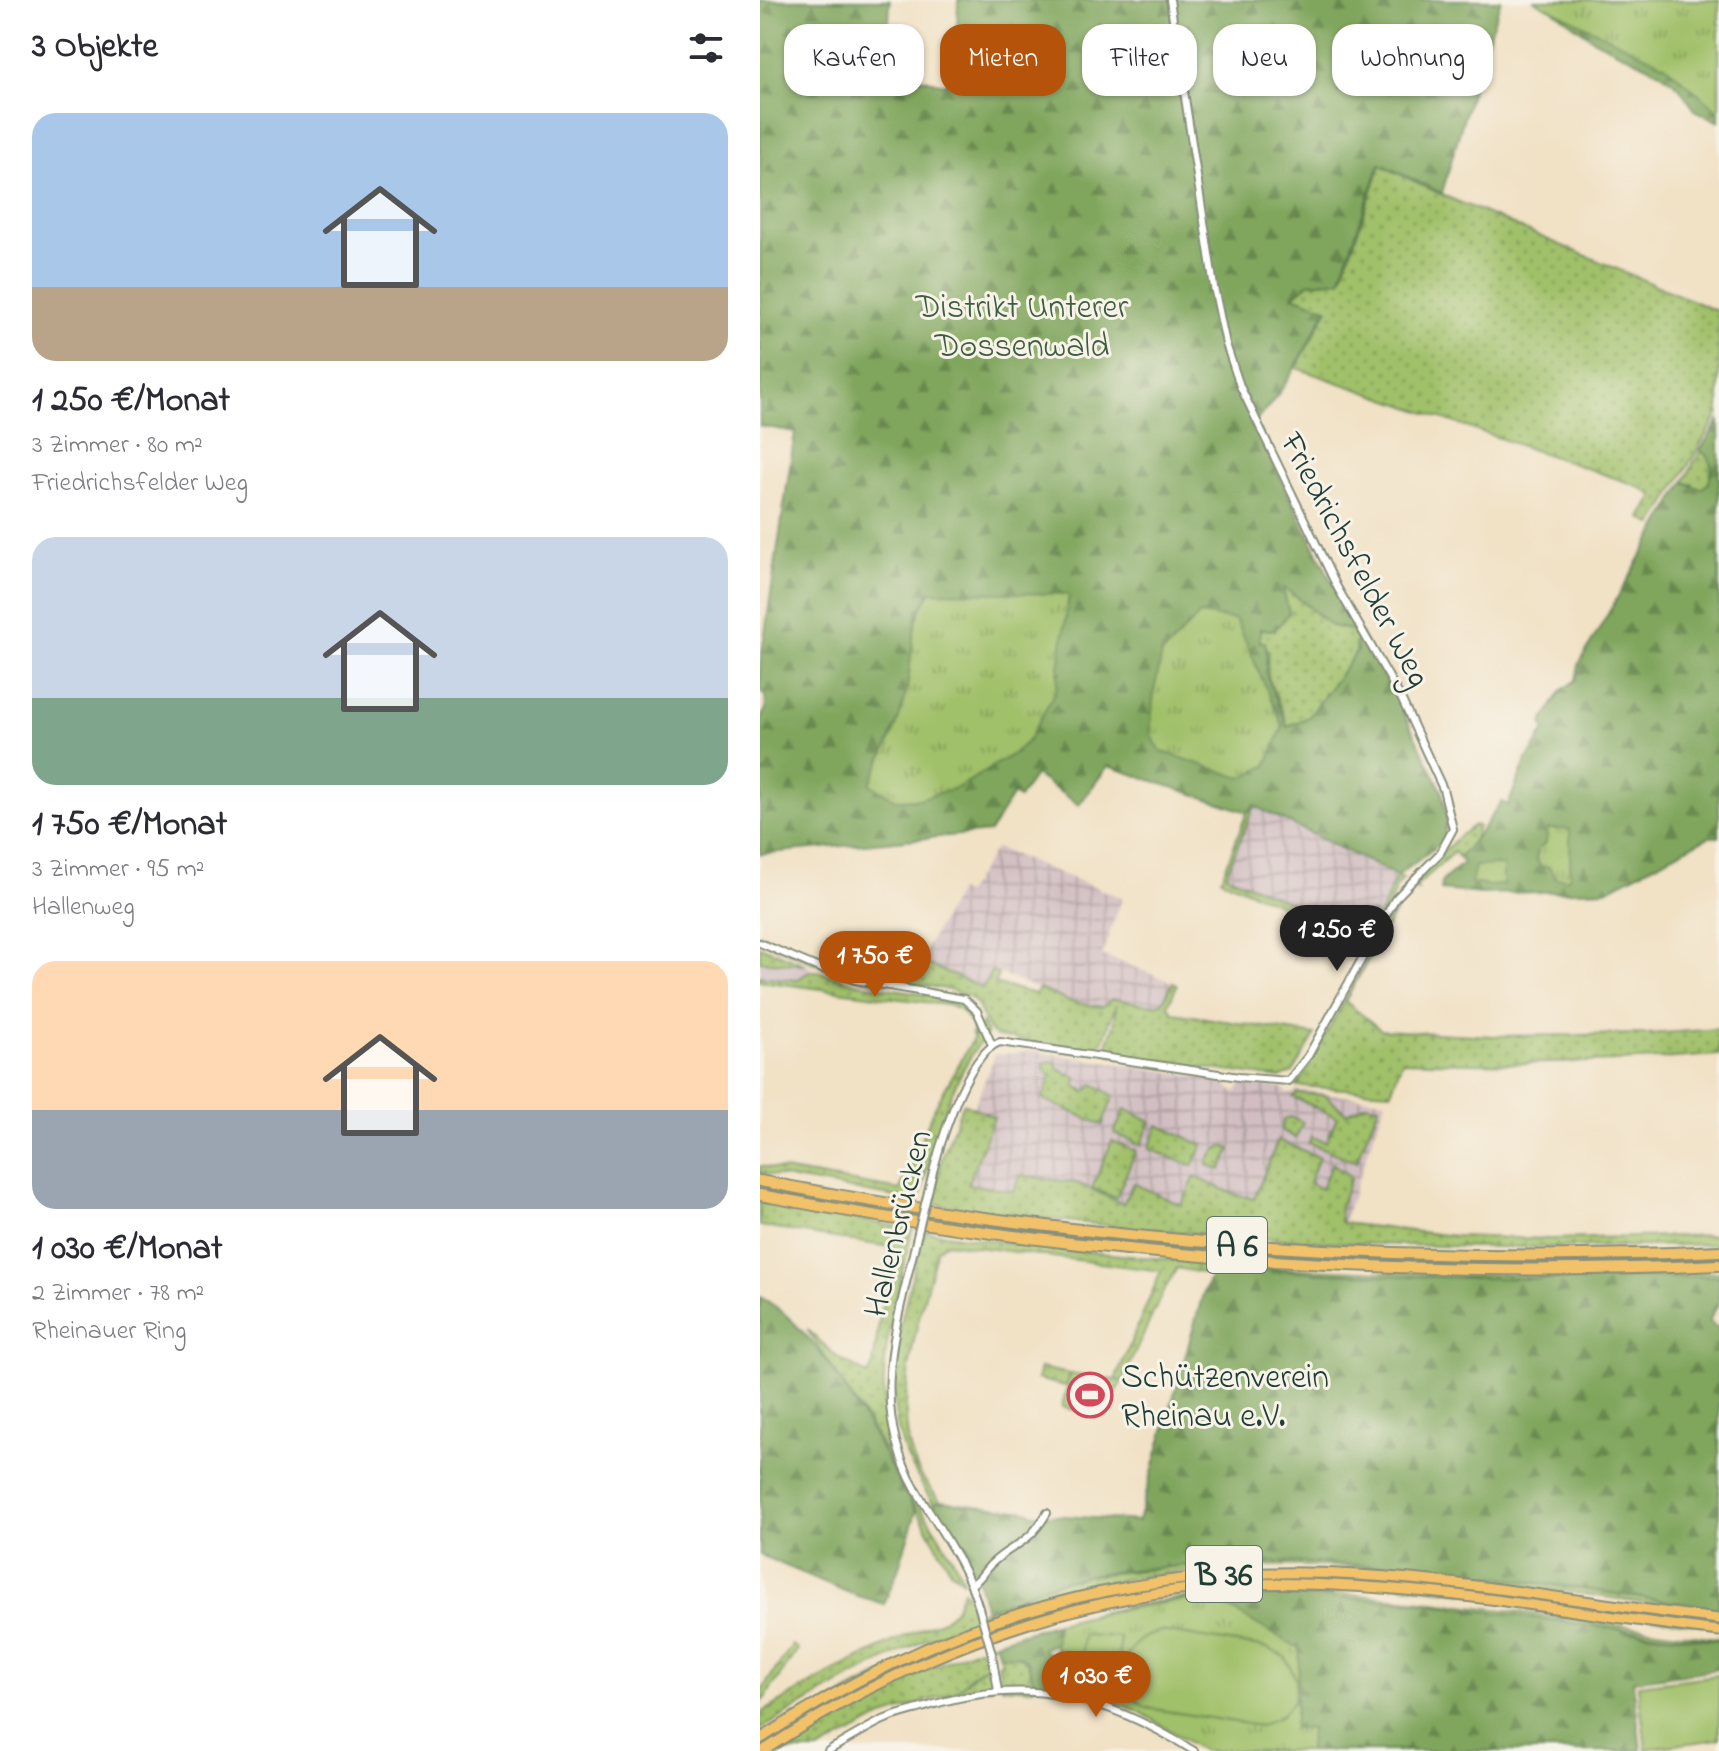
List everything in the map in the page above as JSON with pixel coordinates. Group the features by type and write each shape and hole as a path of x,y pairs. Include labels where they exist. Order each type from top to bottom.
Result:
{"highway":[{"name":"A 6","path":"760,1181 1009,1222 1252,1246 1515,1256 1719,1251"},
{"name":"A 6","path":"760,1195 1001,1234 1251,1259 1521,1269 1719,1265"},
{"name":"B 36","path":"760,1739 854,1684 969,1631 1081,1595 1171,1579 1254,1573 1359,1575 1486,1588 1719,1619"},
{"name":"B 36","path":"763,1751 856,1696 961,1647 1065,1611 1172,1590 1257,1584 1385,1588 1719,1631"}],"street":[{"name":"Friedrichsfelder Weg","path":"992,1045 1008,1042 1276,1082 1288,1081 1308,1056 1391,906 1448,842 1453,829 1443,789 1401,698 1337,587 1240,386 1226,344 1214,287 1170,0"},
{"path":"760,943 855,980 964,999 977,1011 992,1045"},
{"name":"Hallenbrücken","path":"992,1045 979,1056 951,1115 928,1192 892,1346 889,1411 901,1458 916,1489 954,1547 972,1584 992,1654 998,1691"},
{"path":"972,1584 1004,1555 1025,1542 1047,1513"},
{"path":"828,1751 882,1721 942,1701 998,1691 1052,1694 1102,1705 1144,1721 1194,1751"}],"shaded area":[{"path":"1254,806 1397,876 1390,889 1391,896 1368,936 1225,874"},
{"path":"996,848 1122,898 1102,955 1173,982 1163,1003 1156,1005 1126,999 1102,1007 1071,1002 992,971 983,988 920,963 958,891 965,894"},
{"path":"760,961 806,965 817,971 798,980 760,976"},
{"path":"1033,1051 1229,1081 1229,1089 1237,1092 1242,1083 1283,1088 1286,1093 1297,1090 1386,1100 1343,1223 950,1190 974,1106 995,1055"}],"green space":[{"name":"Distrikt Unterer Dossenwald","path":"760,0 890,0 889,24 784,24 784,96 924,96 924,79 940,83 940,96 1066,96 1066,24 957,24 958,0 1501,0 1493,24 1332,24 1332,96 1470,96 1442,193 1380,164 1340,280 1309,283 1293,296 1327,308 1276,398 1253,423 1335,588 1397,699 1442,791 1447,818 1444,841 1397,876 1255,806 1247,812 1108,766 1079,805 1035,775 1019,798 1013,794 990,832 760,854 760,775 763,773 760,770 760,720 766,709 765,695 760,691 760,666 795,432 760,426","holes":["1283,588 1331,626 1352,630 1358,641 1355,646 1357,651 1309,717 1287,727 1270,685 1267,651 1265,642 1260,642 1260,629 1275,630 1289,613","1068,594 1056,690 1011,755 959,787 919,799 896,800 871,784 898,722 907,692 918,609","1200,615 1283,726 1266,766 1192,625"]},
{"path":"1533,0 1719,0 1719,111 1665,65"},
{"path":"1719,0 1719,122 1695,110 1678,86 1660,72 1594,40 1549,7"},
{"path":"1381,165 1440,194 1719,312 1719,413 1653,525 1641,518 1654,496 1638,486 1296,368 1328,309 1293,296 1309,283 1341,280"},
{"path":"1719,420 1719,837 1709,837 1606,890 1482,894 1441,890 1441,882 1463,863 1459,857 1501,802 1508,805 1526,761 1545,730 1542,723 1562,690 1576,680 1579,664 1684,482 1701,489 1709,483 1712,467 1707,455 1700,451"},
{"path":"1700,451 1707,455 1712,467 1709,483 1701,489 1684,482"},
{"path":"1282,587 1330,624 1352,630 1358,641 1357,651 1309,717 1287,727 1270,682 1269,652 1260,643 1260,629 1275,630"},
{"path":"931,592 1069,594 1056,690 1028,741 1011,755 959,787 919,799 896,800 870,784 900,716 915,627"},
{"path":"1200,614 1236,620 1283,726 1266,766 1241,778 1161,751 1150,734 1154,691 1162,654"},
{"path":"1254,806 1226,875 1358,931 1370,913 1377,920 1397,876 1403,879 1368,943 1221,879 1247,812"},
{"path":"1474,825 1478,826 1473,843 1459,857 1454,852 1416,887 1418,890 1410,891 1456,839"},
{"path":"1548,829 1570,829 1570,875 1567,879 1556,878 1549,867 1540,866 1536,857 1538,849 1546,843"},
{"path":"1503,865 1503,885 1471,883 1475,866"},
{"path":"1400,898 1397,909 1345,1001 1381,1030 1493,1036 1647,1034 1719,1029 1719,1055 1560,1063 1402,1061 1391,1092 1295,1086"},
{"path":"760,934 829,961 901,979 890,982 855,977 794,955 760,939"},
{"path":"760,946 806,965 760,961"},
{"path":"919,961 983,988 991,971 998,974 995,984 1035,994 1039,989 1071,1002 1102,1007 1112,999 1162,1003 1173,982 1177,986 1168,1005 1174,1013 1315,1035 1293,1072 1280,1078 1109,1055 1106,1048 1115,1022 1116,1004 1103,1042 1086,1051 996,1036 971,998 945,989 908,983"},
{"path":"817,971 854,983 958,999 974,1014 974,1035 982,1023 987,1034 952,1091 919,1201 760,1173 760,1166 900,1190 934,1109 974,1037 972,1024 960,1010 947,1005 760,981 760,976 798,980 807,972"},
{"path":"1044,1062 1056,1062 1058,1069 1076,1077 1076,1087 1086,1091 1093,1084 1114,1096 1102,1125 1042,1099 1051,1076 1044,1071"},
{"path":"1298,1093 1325,1095 1346,1113 1366,1104 1379,1106 1356,1162 1309,1143 1311,1137 1326,1142 1337,1117 1293,1097"},
{"path":"963,1103 994,1117 968,1184 1013,1191 1020,1175 1077,1183 1123,1204 1133,1183 1181,1205 1195,1177 1254,1199 1278,1140 1319,1157 1309,1183 1321,1189 1332,1163 1351,1177 1339,1210 1342,1223 1455,1236 1549,1239 1719,1235 1719,1244 1521,1247 1324,1242 1127,1227 931,1204 943,1155"},
{"path":"1125,1109 1151,1121 1141,1145 1114,1133"},
{"path":"1290,1117 1303,1122 1296,1138 1281,1130 1284,1119"},
{"path":"1158,1125 1203,1145 1193,1166 1149,1149"},
{"path":"1112,1141 1136,1151 1116,1198 1092,1188"},
{"path":"1223,1146 1231,1149 1221,1170 1208,1165 1212,1154"},
{"path":"760,1186 999,1224 1238,1248 1477,1259 1719,1256 1719,1260 1478,1263 1237,1253 998,1229 879,1212 760,1190"},
{"path":"760,1202 912,1229 886,1355 885,1418 892,1449 905,1481 964,1582 951,1571 872,1429 807,1329 837,1357 868,1375 873,1365 890,1247 760,1226"},
{"path":"924,1231 1123,1255 1321,1270 1519,1275 1719,1272 1719,1276 1471,1278 1223,1267 1211,1275 1177,1268 1122,1381 1115,1380 1161,1271 946,1243 937,1250 923,1302 910,1360 907,1390 906,1419 910,1446 920,1474 940,1501 933,1504 902,1443 893,1390 898,1336"},
{"path":"1223,1267 1471,1278 1719,1276 1719,1303 1709,1321 1719,1329 1719,1609 1451,1572 1384,1566 1249,1562 1149,1568 1085,1576 1045,1586 986,1610 976,1574 933,1504 940,1501 1034,1514 1138,1521 1203,1294 1211,1275"},
{"path":"760,1297 783,1313 828,1363 868,1426 916,1512 884,1604 852,1594 760,1555"},
{"path":"1040,1368 1070,1374 1068,1383 1064,1386 1037,1379"},
{"name":"Schützenverein Rheinau e.V.","path":"1070,1374 1122,1381 1101,1417 1062,1407"},
{"path":"1219,1562 1426,1567 1719,1609 1719,1612 1453,1576 1364,1568 1265,1566 1167,1573 1070,1590 976,1619 865,1670 760,1730 760,1714 782,1700 874,1651 945,1619 955,1609 963,1590 970,1596 975,1614 1051,1584 1086,1576"},
{"path":"1292,1577 1405,1583 1562,1603 1387,1585 1299,1580 1211,1582 1151,1588 1091,1599 975,1635 864,1686 760,1747 760,1744 799,1720 880,1675 922,1654 1009,1620 1053,1606 1146,1588 1218,1580"},
{"path":"1258,1591 1431,1602 1719,1638 1669,1635 1417,1604 1248,1595 1180,1600 1126,1609 1002,1640 1130,1606 1193,1596"},
{"path":"1261,1595 1409,1601 1719,1640 1719,1669 1633,1681 1641,1751 1309,1751 1310,1730 1294,1728 1076,1634 1043,1649 1054,1658 1053,1675 1045,1686 1035,1686 1028,1662 1019,1656 999,1655 995,1642 1126,1610 1193,1600"},
{"path":"1209,1597 1300,1649 1294,1728 1310,1729 1309,1751 1203,1751 1140,1712 1079,1689 1052,1688 1057,1623 1141,1606"},
{"path":"1617,1613 1719,1624 1719,1627"},
{"path":"1161,1631 1267,1648 1285,1657 1296,1679 1294,1701 1281,1716 1260,1726 1147,1708 1135,1699 1128,1688 1124,1665 1136,1644"},
{"path":"1083,1635 1120,1637 1116,1692 1079,1689"},
{"path":"792,1645 798,1649 760,1705 760,1693"},
{"path":"983,1647 988,1664 971,1675 958,1691 884,1716 818,1751 778,1751 890,1686"},
{"path":"999,1655 1019,1656 1028,1663 1035,1686 1031,1689 1002,1687"},
{"path":"991,1665 991,1688 944,1699 978,1672"},
{"path":"1719,1675 1719,1739 1646,1749 1638,1685"}],"place":[{"name":"Schützenverein Rheinau e.V.","path":"1090,1395"}]}
